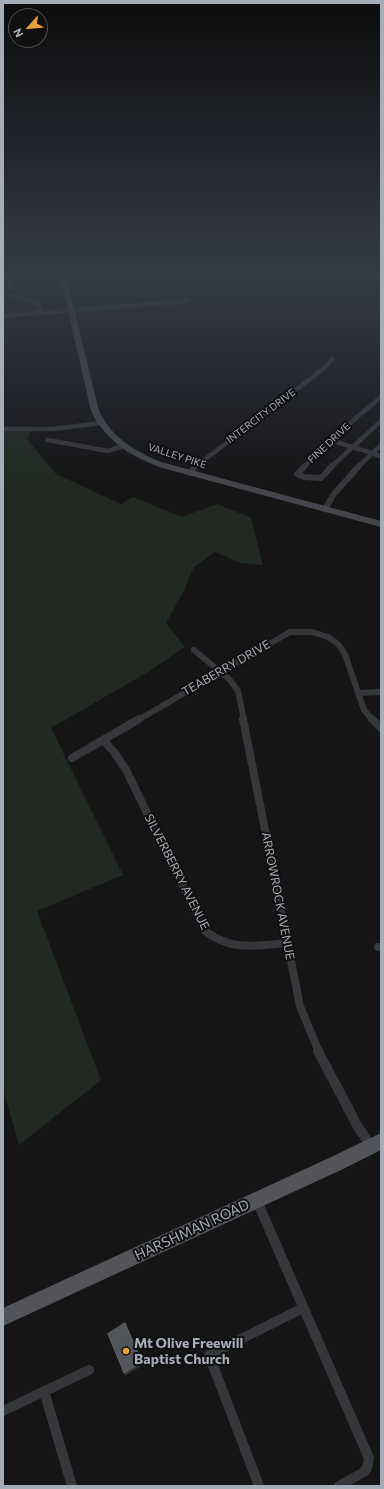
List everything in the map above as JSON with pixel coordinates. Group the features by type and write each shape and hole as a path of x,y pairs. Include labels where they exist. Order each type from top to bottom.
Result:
{"main road":[{"name":"HARSHMAN ROAD","path":"3,1317 257,1201 376,1144"}],"street":[{"name":"VALLEY PIKE","path":"80,344 96,411 101,423 123,446 151,461 190,473 381,524"},
{"name":"INTERCITY DRIVE","path":"190,473 197,465 327,366 332,359"},
{"name":"FINE DRIVE","path":"352,447 322,478 304,477 297,474 330,440 381,397"},
{"path":"352,447 381,421"},
{"path":"3,429 53,429 101,423"},
{"path":"48,440 108,451 123,446"},
{"path":"330,440 381,456"},
{"path":"325,509 330,501 372,453 381,446"},
{"name":"TEABERRY DRIVE","path":"72,758 284,634 299,631 312,632 328,637 342,648 364,710 381,728"},
{"name":"ARROWROCK AVENUE","path":"194,650 234,684 240,697 300,1006 313,1041 351,1114 376,1144"},
{"path":"358,693 381,692"},
{"name":"SILVERBERRY AVENUE","path":"103,740 114,752 126,770 205,931 217,941 232,946 287,943"},
{"path":"257,1201 369,1458 367,1468 364,1472 339,1486"},
{"path":"259,1486 209,1355 303,1308"},
{"path":"3,1411 89,1370"},
{"path":"44,1391 72,1486"}],"shaded area":[{"path":"3,429 31,430 27,439 56,474 121,504 133,497 182,517 217,504 251,518 263,565 241,563 215,552 194,567 184,590 166,623 185,647 148,672 51,728 123,875 37,911 101,1080 19,1145 3,1089"}],"building":[{"name":"Mt Olive Freewill Baptist Church","path":"125,1323 142,1362 124,1373 108,1334"}],"place":[{"name":"Mt Olive Freewill Baptist Church","path":"126,1351"}]}
